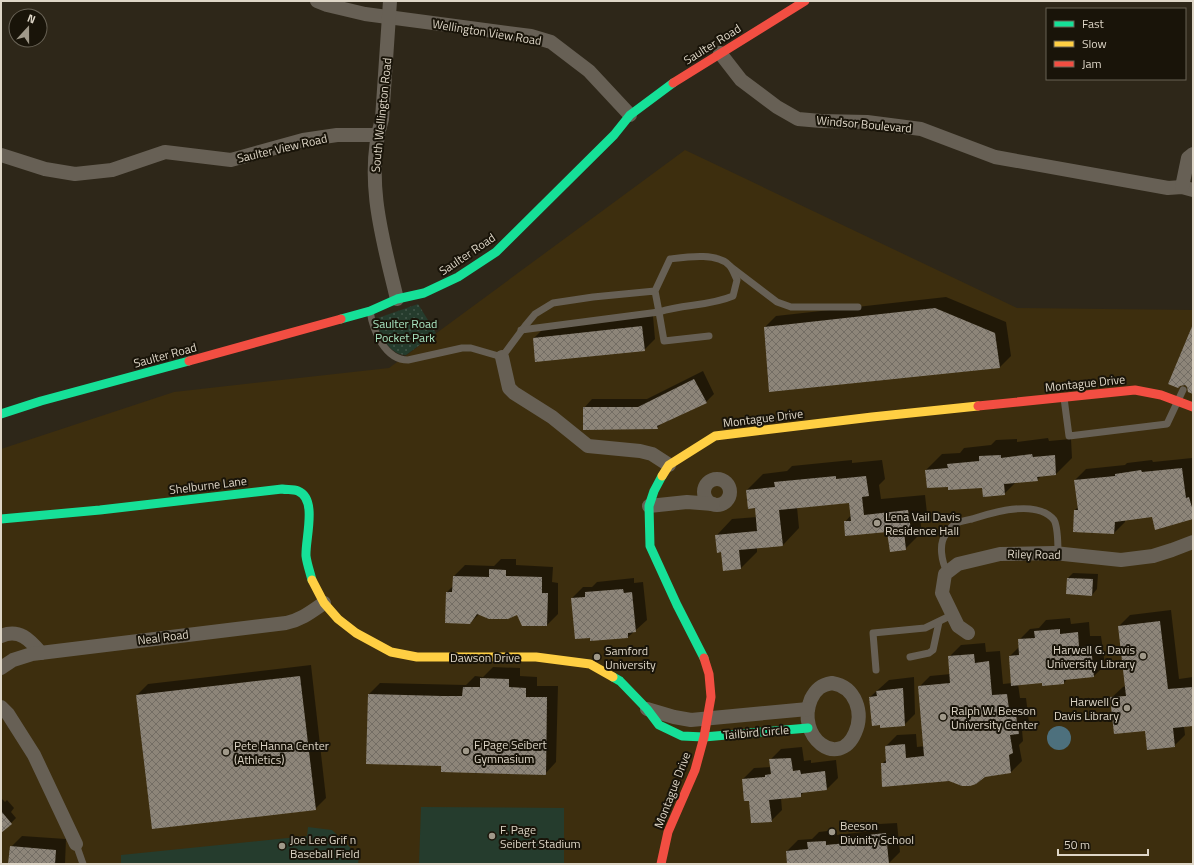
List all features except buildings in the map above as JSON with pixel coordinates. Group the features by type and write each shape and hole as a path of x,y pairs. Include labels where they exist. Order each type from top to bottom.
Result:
{"street":[{"name":"Wellington View Road","path":"317,1 365,14 531,36 551,42 590,71 630,115"},
{"name":"South Wellington Road","path":"390,1 382,119 377,135 374,177 380,228 397,299"},
{"name":"Saulter Road","path":"1,414 370,311 397,299 424,293 458,277 496,252 614,135 630,115 670,85 805,1"},
{"name":"Windsor Boulevard","path":"720,53 741,80 777,107 798,118 822,121 867,122 921,129 995,157 1168,188 1187,189"},
{"name":"Saulter View Road","path":"1,155 45,169 74,174 112,170 165,152 231,160 304,140 337,135 377,135"},
{"path":"1187,189 1188,158 1193,154"},
{"path":"502,357 509,388 514,393 557,421 588,446 640,451 652,454 668,464"},
{"name":"Montague Drive","path":"661,864 668,832 695,770 704,737 711,697 709,674 703,656 677,605 650,546 649,506 654,491 668,464 716,436 872,417 1135,390 1162,395 1193,407"},
{"path":"649,506 687,502 719,505 726,501 730,494 725,482 717,480 708,483 687,502"},
{"path":"706,486 704,494 706,499 713,504"},
{"name":"Shelburne Lane","path":"1,519 100,510 282,489 298,491 304,496 310,510 306,556 312,581 324,602"},
{"name":"Riley Road","path":"948,572 958,564 1000,554 1058,554 1127,559 1153,556 1193,542"},
{"path":"948,572 945,574 942,592 958,626 968,633"},
{"name":"Dawson Drive","path":"324,602 338,619 356,633 391,652 417,657 536,657 590,664 620,681 647,709 659,725 682,736 704,737"},
{"name":"Neal Road","path":"1,668 13,660 32,654 286,623 306,616 324,602"},
{"path":"1,636 15,634 23,635 41,653"},
{"path":"832,683 839,684 850,692 858,707 858,722 854,736 845,747 839,749 828,748 813,737 808,728 808,710 816,691 820,687 832,683"},
{"path":"1,707 8,714 34,755 76,844"},
{"name":"Dawson Drive","path":"647,709 674,717 691,720 707,719"},
{"name":"Tailbird Circle","path":"707,719 808,710"},
{"name":"Tailbird Circle","path":"704,737 808,728"}],"lane":[{"path":"709,336 664,341 655,291 670,259 695,256 718,259 730,266 777,302 791,307 858,307"},
{"path":"521,330 659,312 668,309 720,302 733,296 737,280 730,266"},
{"path":"370,311 372,322 384,347 395,357 402,360 462,348 471,348 502,357 521,330 535,314 553,303 593,296 655,291"},
{"path":"1064,397 1068,436 1167,424 1183,390"},
{"path":"948,572 944,566 941,552 945,535 956,524 993,512 1027,508 1043,512 1054,521 1057,530 1058,554"},
{"path":"876,670 873,633 925,628 952,615"},
{"path":"910,657 930,653 933,650 939,622"},
{"path":"76,844 83,864"}],"shaded area":[{"name":"Samford University","path":"685,150 1017,308 1193,310 1193,864 1,864 1,449 174,392 389,368"}],"green space":[{"name":"Saulter Road Pocket Park","path":"418,304 436,333 406,355 400,354 390,347 382,337 375,319"},
{"name":"F. Page Seibert Stadium","path":"421,807 564,808 564,864 419,864"},
{"name":"Joe Lee Grif n Baseball Field","path":"308,827 332,830 359,856 358,864 121,864 121,855 307,836"}],"water":[{"path":"1059,726 1064,727 1070,733 1070,743 1064,749 1059,750 1054,749 1048,743 1047,738 1048,733 1054,727"}],"traffic: fast":[{"path":"341,319 370,311 397,299 424,293 458,277 496,252 614,135 630,115 673,83"},
{"path":"1,414 41,401 189,361"},
{"path":"662,476 654,491 649,506 650,546 677,605 704,658"},
{"path":"1,519 100,510 282,489 294,490 304,495 308,502 309,520 306,556 312,580"},
{"path":"613,677 620,681 647,709 659,725 682,736 704,737 808,728"}],"traffic: slow":[{"path":"662,476 669,465 715,436 978,406"},
{"path":"312,580 324,603 338,619 356,633 391,652 417,657 536,657 590,664 613,677"}],"traffic: jam":[{"path":"673,83 805,1"},
{"path":"189,361 341,319"},
{"path":"978,406 1135,390 1161,395 1193,407"},
{"path":"661,864 668,832 695,770 704,737 711,697 709,674 704,658"}],"place":[{"name":"Lena Vail Davis Residence Hall","path":"877,523"},
{"name":"Harwell G. Davis University Library","path":"1143,656"},
{"name":"Samford University","path":"597,657"},
{"name":"Harwell G Davis Library","path":"1127,708"},
{"name":"Ralph W. Beeson University Center","path":"943,717"},
{"name":"F Page Seibert Gymnasium","path":"466,751"},
{"name":"Pete Hanna Center (Athletics)","path":"226,752"},
{"name":"Beeson Divinity School","path":"832,832"},
{"name":"F. Page Seibert Stadium","path":"492,836"},
{"name":"Joe Lee Grif n Baseball Field","path":"282,846"}]}
